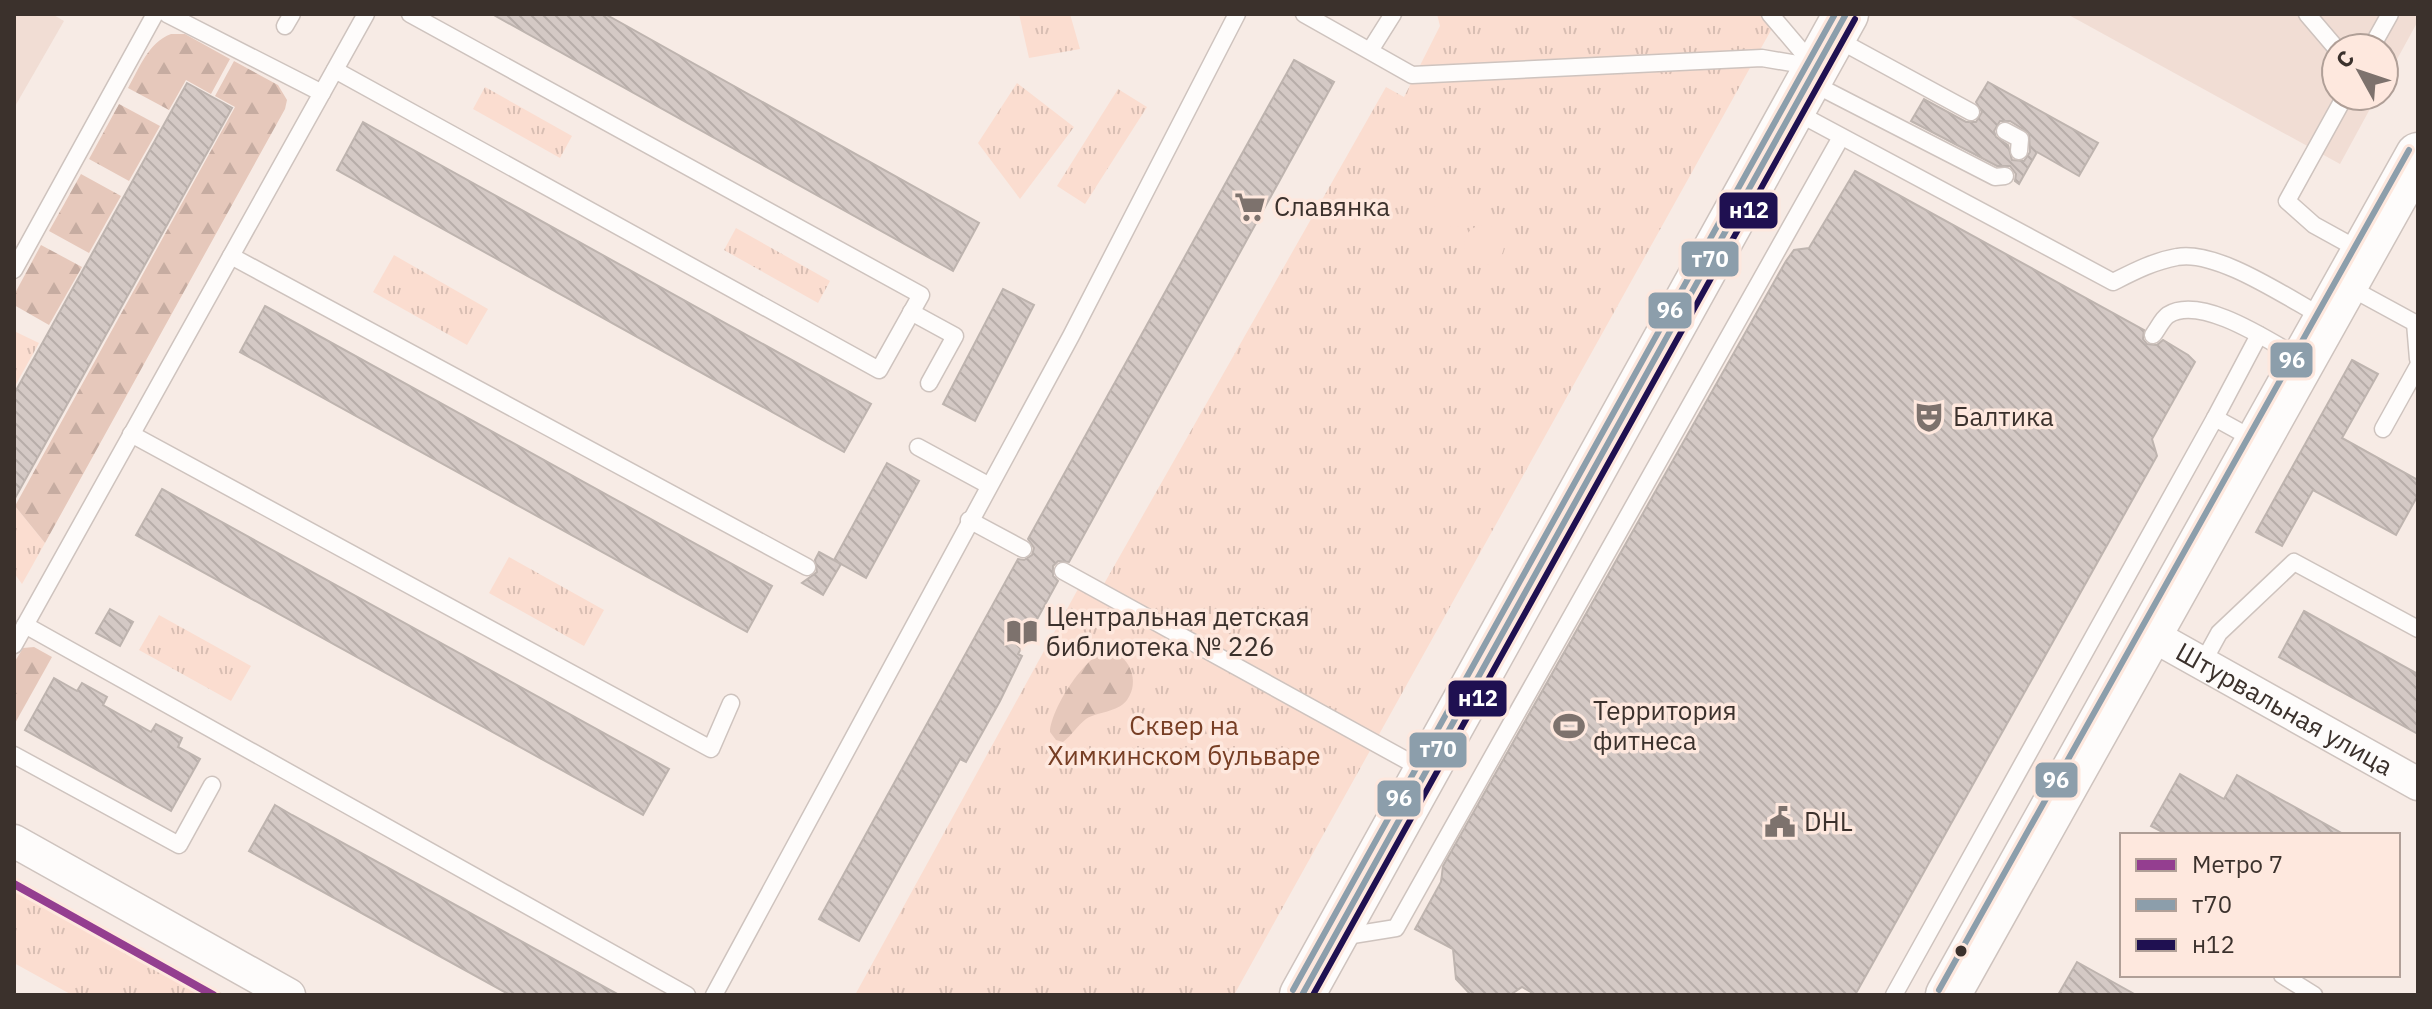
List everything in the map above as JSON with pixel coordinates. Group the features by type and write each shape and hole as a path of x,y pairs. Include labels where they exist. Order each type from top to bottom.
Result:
{"main road":[{"path":"1302,995 1820,62"},
{"path":"1948,995 2418,155"}],"street":[{"name":"Штурвальная улица","path":"2150,634 2418,784"},
{"path":"14,841 289,995"}],"lane":[{"path":"14,270 155,14"},
{"path":"167,14 322,93"},
{"path":"14,645 366,14"},
{"path":"335,70 879,370 921,295 410,14"},
{"path":"714,995 1071,336 1237,14"},
{"path":"1304,14 1371,49 1412,75 1762,58 1820,62 1971,112"},
{"path":"1371,49 1393,14"},
{"path":"1770,14 1820,62 1995,177 2005,176"},
{"path":"2307,14 2322,32"},
{"path":"2380,32 2390,14"},
{"path":"1333,938 1396,928 1840,139 1820,62"},
{"path":"2336,112 2287,201 2314,225 2345,286"},
{"path":"2005,131 2020,139 2019,151"},
{"path":"1840,139 2113,282 2141,268 2180,256 2345,286 2415,323 2418,359"},
{"path":"231,256 807,567"},
{"path":"2153,335 2167,316 2185,309 2205,310 2304,360"},
{"path":"911,312 955,336 929,383"},
{"path":"1894,995 2259,335"},
{"path":"2383,429 2418,366"},
{"path":"2215,418 2258,441"},
{"path":"131,434 711,749 731,703"},
{"path":"918,447 988,485"},
{"path":"969,520 1023,549"},
{"path":"2202,664 2219,633 2294,562 2418,629"},
{"path":"1063,571 1426,771"},
{"path":"25,625 687,995"},
{"path":"14,755 179,845 212,785"},
{"path":"2285,977 2314,995"}],"shaded area":[{"path":"14,14 52,14 64,21 14,108"},
{"path":"2067,14 2418,14 2418,21 2400,54 2400,32 2320,32 2320,112 2368,112 2340,164"}],"green space":[{"path":"1019,14 1070,14 1080,49 1029,58"},
{"name":"Сквер на Химкинском бульваре","path":"1437,14 1780,14 1234,995 855,995 1078,589 1096,598 1386,87 1404,97 1440,26"},
{"path":"171,34 185,34 230,59 211,94 186,80 169,110 128,88 150,50"},
{"path":"234,61 278,85 287,100 285,109 45,543 15,506 235,107 215,96"},
{"path":"1017,83 1074,127 1020,199 978,143"},
{"path":"485,87 572,136 560,158 473,109"},
{"path":"1118,89 1147,107 1085,204 1057,186"},
{"path":"119,104 160,126 129,181 89,159"},
{"path":"81,174 121,196 89,253 49,231"},
{"path":"1454,187 1468,193 1474,207 1468,221 1454,227 1440,221 1434,207 1440,193"},
{"path":"1484,225 1498,231 1504,245 1498,259 1484,265 1470,259 1464,245 1470,231"},
{"path":"736,228 830,281 818,303 724,250"},
{"path":"41,245 82,267 49,325 14,305 14,295"},
{"path":"394,255 488,309 467,345 373,292"},
{"path":"14,331 39,343 15,386 14,385"},
{"path":"15,506 45,543 22,584 14,573"},
{"path":"509,557 604,610 584,646 489,593"},
{"path":"159,615 251,666 231,701 139,650"},
{"path":"34,647 52,657 14,725 14,663 23,648"},
{"path":"1107,650 1127,663 1133,677 1131,693 1118,707 1086,719 1063,742 1056,740 1050,732 1062,698 1079,673"},
{"path":"14,877 225,995 72,995 14,963"}],"building":[{"path":"492,14 605,14 979,223 953,271"},
{"path":"1294,60 1334,82 1069,562 1058,561 1053,566 1053,576 1058,581 1018,654 1022,656 1000,701 966,762 960,759 859,941 819,919 1018,559 1024,560 1032,555 1034,548 1028,539"},
{"path":"1988,82 2098,143 2079,176 2037,152 2019,184 2010,166 1997,166 1911,121 1924,99 1966,122 1976,122 1982,112 1976,102","holes":["2000,121 2010,121 2029,133 2030,152 2024,161 2012,160 2008,145 1996,137 1994,131"]},
{"path":"187,83 232,108 14,500 14,394"},
{"path":"363,122 871,404 844,452 337,170"},
{"path":"1855,171 2144,330 2143,339 2147,344 2157,345 2163,340 2188,355 2195,362 2152,439 2157,456 1855,995 1536,995 1522,987 1510,995 1471,995 1456,979 1453,949 1415,929 1441,882 1443,866 1786,261 1794,250 1809,248"},
{"path":"1003,289 1034,305 975,421 943,404"},
{"path":"265,306 772,586 747,632 240,352"},
{"path":"2352,360 2378,374 2342,438 2418,480 2418,495 2396,535 2313,490 2282,546 2256,532"},
{"path":"887,463 919,481 866,578 834,560"},
{"path":"162,489 669,769 643,815 136,535"},
{"path":"819,552 841,564 823,595 802,583 817,572 815,560"},
{"path":"110,609 133,622 120,646 96,633"},
{"path":"2304,611 2418,674 2418,734 2279,657"},
{"path":"54,678 77,691 82,683 107,697 103,705 151,732 156,724 182,738 178,747 200,759 171,811 25,730"},
{"path":"2180,774 2224,799 2237,775 2341,833 2164,833 2151,826"},
{"path":"275,805 619,995 510,995 249,851"},
{"path":"2077,962 2136,995 2058,995"}],"metro line":[{"name":"7","path":"14,884 213,995"}],"transit line":[{"name":"96","path":"1293,990 1835,14"},
{"name":"т70","path":"1302,995 1846,14"},
{"name":"н12","path":"1313,995 1855,19"},
{"name":"96","path":"1939,990 2409,150"}],"place":[{"name":"Славянка","path":"1250,207"},
{"name":"Балтика","path":"1929,417"},
{"name":"Центральная детская библиотека № 226","path":"1022,632"},
{"name":"Территория фитнеса","path":"1569,726"},
{"name":"DHL","path":"1780,822"}]}
